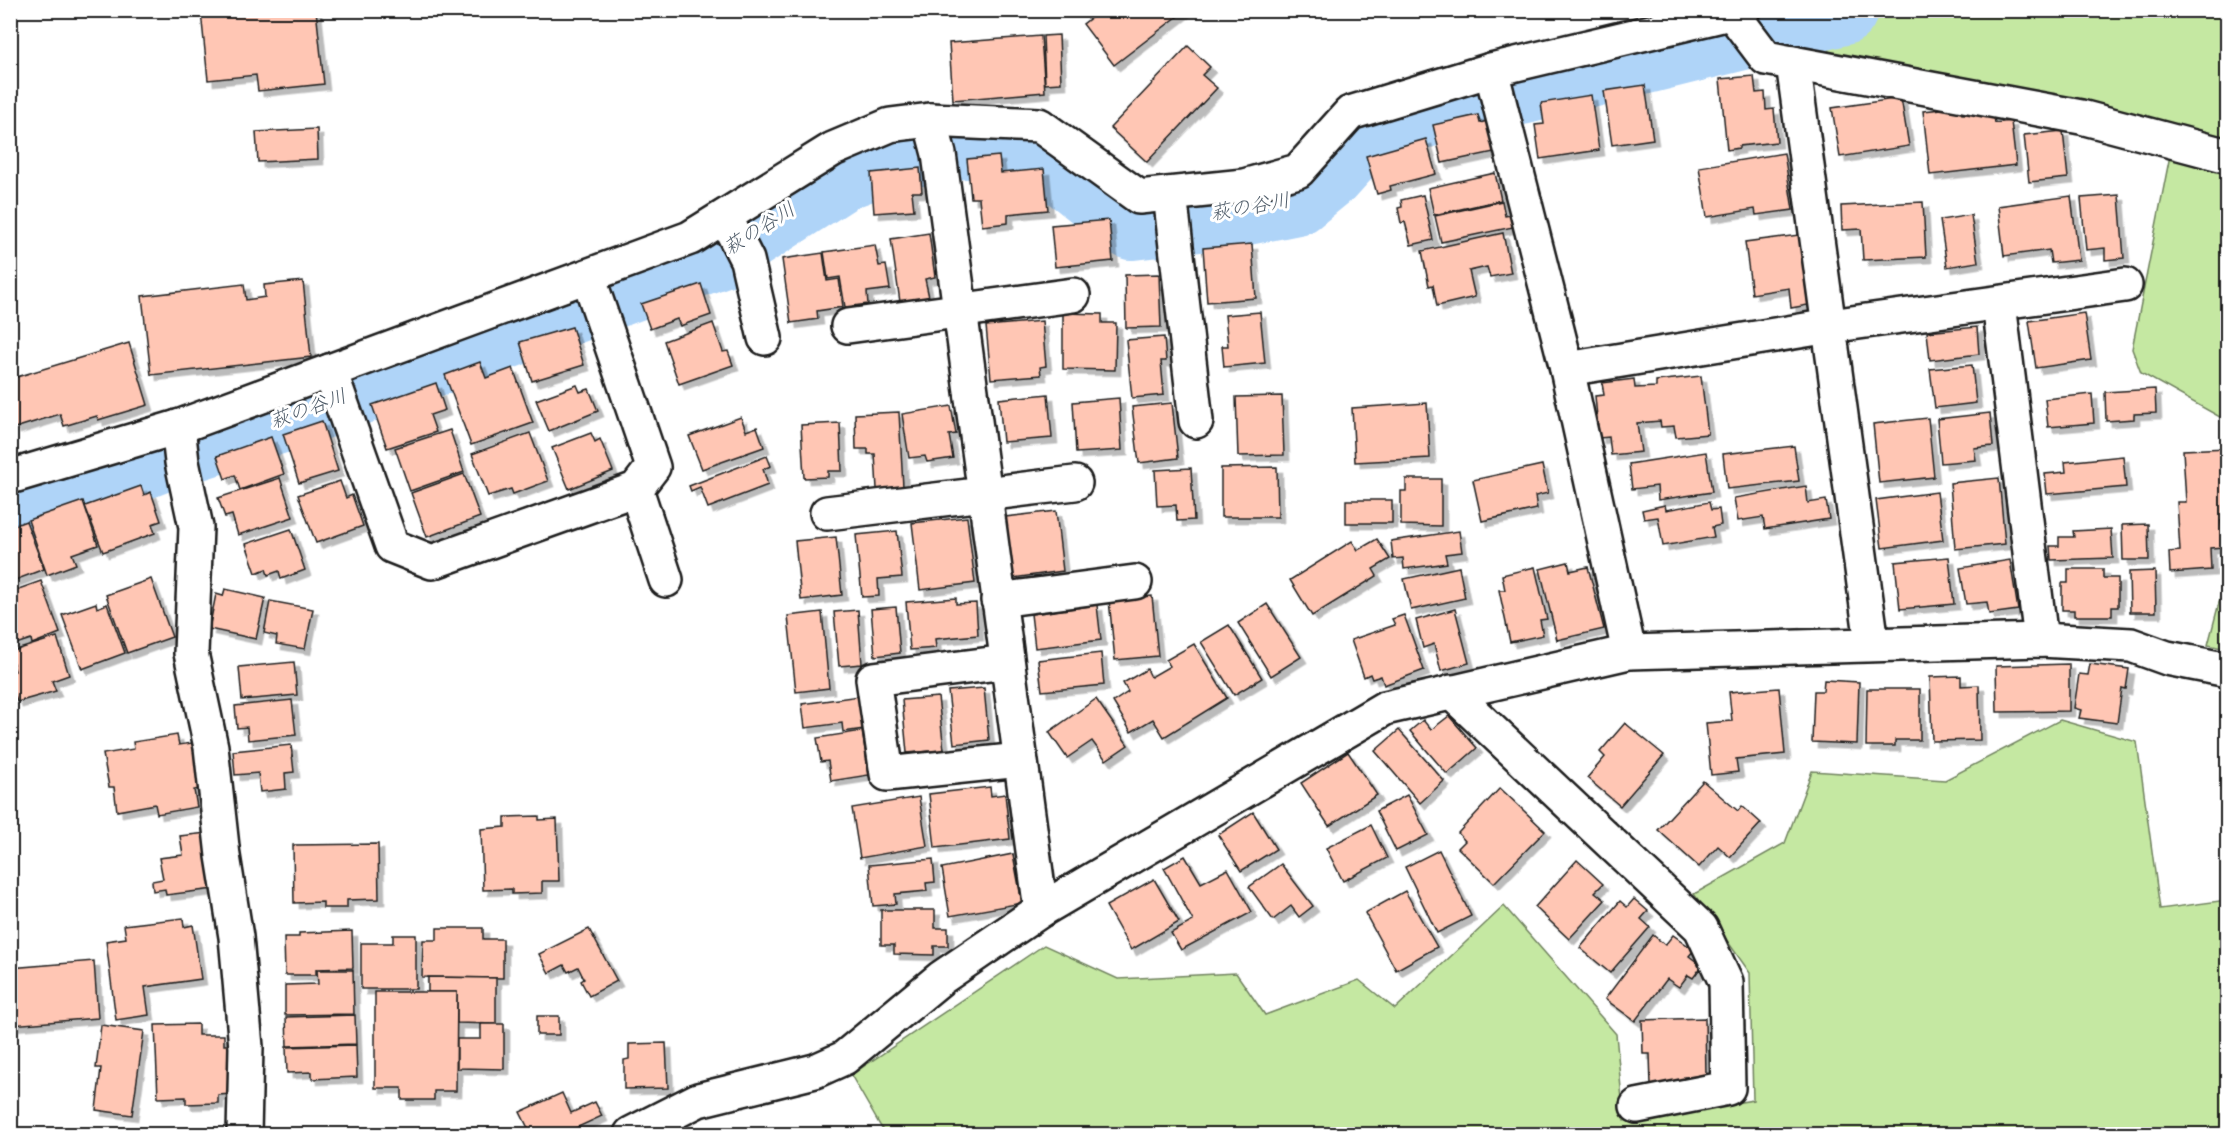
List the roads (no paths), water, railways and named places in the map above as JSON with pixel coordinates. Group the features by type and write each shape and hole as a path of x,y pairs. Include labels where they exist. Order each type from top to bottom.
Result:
{"street":[{"path":"10,477 180,443 593,291 690,238 733,233 833,149 890,125 935,137 1039,125 1139,197 1172,212 1244,186 1298,171 1350,113 1491,70 1743,24 1767,58 2081,117 2228,156"},
{"path":"1793,63 1872,643"},
{"path":"1491,70 1567,369 1629,652"},
{"path":"935,137 1041,910"},
{"path":"1172,212 1196,421"},
{"path":"733,233 747,260 765,338"},
{"path":"1567,369 1830,326 2125,285"},
{"path":"336,386 392,546 432,562 636,489 653,467 593,291"},
{"path":"848,326 1073,295"},
{"path":"1999,304 2041,640"},
{"path":"180,443 196,527 191,653 211,747 242,1003 246,1047 244,1134"},
{"path":"827,513 1075,483"},
{"path":"636,489 666,580"},
{"path":"998,600 1135,582"},
{"path":"631,1134 698,1100 815,1071 844,1058 941,978 1041,910 1385,708 1629,652 1872,643 2041,640 2131,645 2167,658 2228,670"},
{"path":"1006,662 873,679 887,774 1020,760"},
{"path":"1451,692 1701,928 1726,982 1728,1088 1637,1106"}],"waterway":[{"name":"萩の谷川","path":"1521,90 1843,10"},
{"name":"萩の谷川","path":"10,511 43,503 164,456 306,410 723,252 841,176 897,155 962,144 1016,143 1044,155 1132,225 1232,213 1297,200 1330,173 1358,142 1392,121 1480,100"}]}
